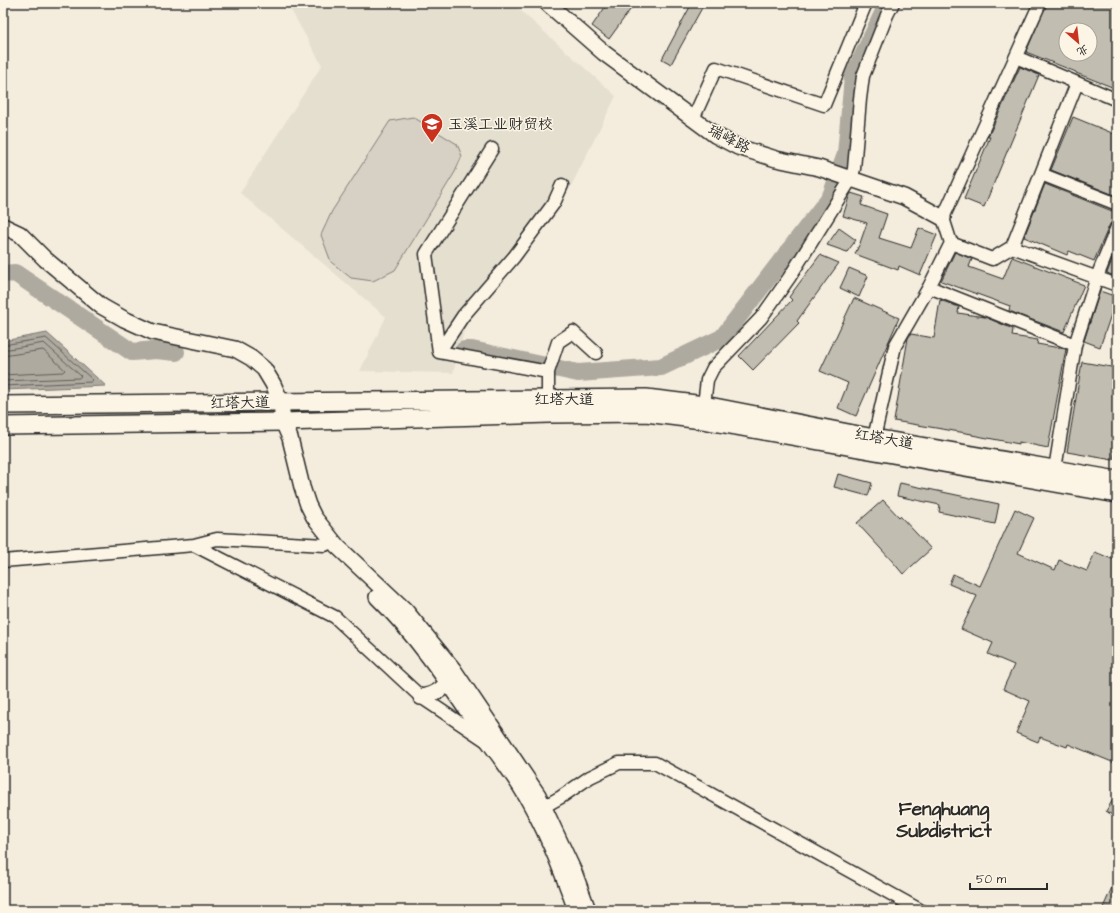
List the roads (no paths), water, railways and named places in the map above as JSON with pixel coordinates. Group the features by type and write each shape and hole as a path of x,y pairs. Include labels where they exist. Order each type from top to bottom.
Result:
{"main road":[{"name":"红塔大道","path":"3,405 646,398 704,405 874,438 1055,468 1117,480"},
{"name":"红塔大道","path":"3,426 284,422 549,414 646,413 702,420 1117,494"}],"street":[{"name":"瑞峰路","path":"547,3 604,52 716,136 738,148 776,159 819,168 904,197 943,218"},
{"path":"693,119 716,68 824,105 866,3"},
{"path":"704,405 707,380 713,368 761,318 789,278 844,177 854,169 863,76 893,3"},
{"path":"874,438 895,346 929,287 951,244 943,218 1040,3"},
{"path":"1016,58 1117,100"},
{"path":"951,244 992,259 1012,247 1077,83"},
{"path":"439,352 426,254 492,148"},
{"path":"1041,174 1117,204"},
{"path":"439,352 463,316 514,257 554,203 562,185"},
{"path":"3,226 20,234 45,260 101,306 124,319 153,332 235,349 251,358 264,370 273,384 280,402 284,422 281,440 296,495 304,515 391,610 426,652 451,676 524,774 538,795 539,809 576,910"},
{"path":"1055,468 1075,345 1098,277 1117,228"},
{"path":"1012,247 1117,285"},
{"path":"929,287 1075,345"},
{"path":"548,398 550,367 558,342 573,332 596,353"},
{"path":"439,352 550,367"},
{"path":"3,561 194,546 217,539 329,543"},
{"path":"194,546 335,617 421,697 489,743"},
{"path":"421,697 439,691 451,676"},
{"path":"451,676 489,743 520,786 539,809 574,872 588,910"},
{"path":"539,809 561,797 590,777 619,763 654,763 920,910"}],"water":[{"path":"47,333 106,386 3,390 3,341"}],"waterway":[{"path":"464,350 472,350 578,373 661,367 722,338 831,196 846,154 853,77 885,9"},
{"path":"3,274 15,273 132,352 156,350 176,352"}],"place":[{"name":"玉溪工业财贸校","path":"432,144"}],"district":[{"name":"Fenghuang Subdistrict","path":"944,820"}]}
